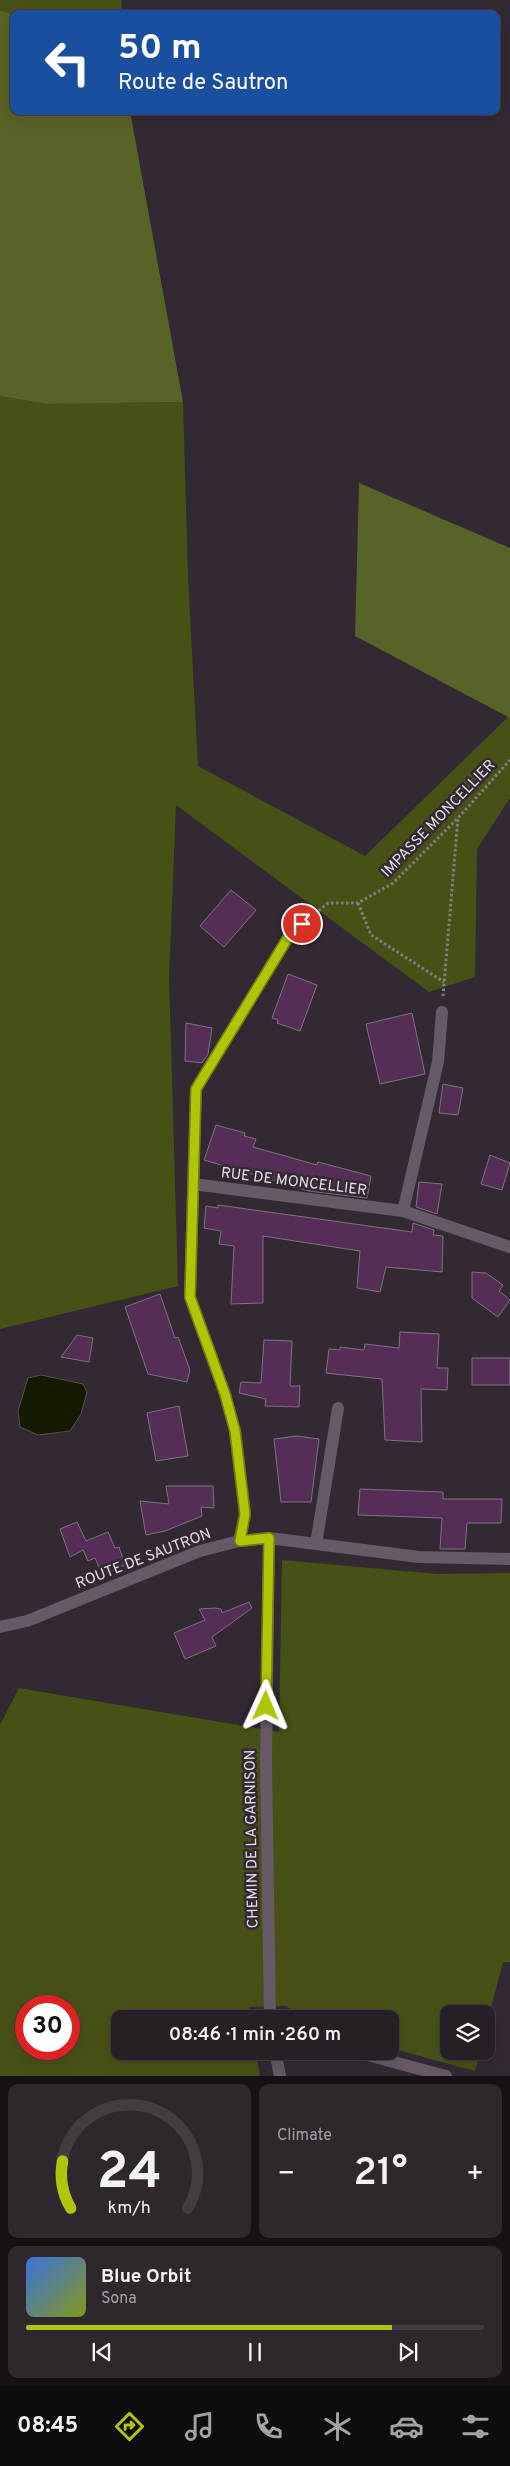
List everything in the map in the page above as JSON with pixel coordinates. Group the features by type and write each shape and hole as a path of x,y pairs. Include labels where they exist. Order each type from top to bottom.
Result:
{"street":[{"path":"240,1541 245,1514 235,1431 225,1394 190,1297 196,1089 292,931 302,924"},
{"path":"403,1212 438,1062 442,1012"},
{"name":"RUE DE MONCELLIER","path":"193,1184 403,1212 510,1247"},
{"path":"316,1544 338,1408"},
{"name":"ROUTE DE SAUTRON","path":"0,1627 27,1621 200,1551 240,1541 269,1538 419,1557 510,1559"},
{"name":"CHEMIN DE LA GARNISON","path":"269,1538 266,1761 270,2010"},
{"path":"277,2060 280,2076"},
{"path":"386,2060 446,2076"}],"path":[{"name":"IMPASSE MONCELLIER","path":"302,924 328,903 358,903 394,883 458,818 510,760"},
{"path":"442,1012 458,818"},
{"path":"358,903 372,936 444,982"}],"green space":[{"path":"0,0 122,0 121,10 10,10 10,14 0,10"},
{"path":"0,10 10,14 10,115 131,115 183,402 47,404 0,396"},
{"path":"0,396 47,404 183,402 188,577 198,766 365,856 508,717 510,718 510,798 477,849 475,977 429,992 176,805 169,977 178,1286 0,1329"},
{"path":"359,483 510,548 510,718 355,636"},
{"path":"282,1560 437,1574 510,1573 510,1962 503,1962 492,2005 440,2005 440,2060 478,2060 475,2071 399,2050 399,2010 292,2010 286,2006 249,2007 249,2010 111,2010 111,2060 257,2060 260,2076 0,2076 0,1725 19,1688 279,1732"}],"shaded area":[{"path":"41,1375 83,1384 87,1392 81,1414 70,1431 38,1435 20,1427 18,1411 28,1378"}],"building":[{"path":"231,890 256,910 224,947 200,926"},
{"path":"288,974 317,985 300,1031 277,1023 278,1020 272,1018"},
{"path":"412,1013 425,1074 380,1084 366,1024"},
{"path":"186,1023 212,1028 208,1054 202,1063 185,1061"},
{"path":"443,1084 463,1088 458,1115 439,1113"},
{"path":"216,1125 245,1133 244,1136 256,1139 253,1147 317,1165 318,1162 371,1176 367,1198 309,1191 204,1160"},
{"path":"490,1155 510,1163 502,1190 481,1184"},
{"path":"419,1182 442,1184 437,1214 416,1207"},
{"path":"218,1205 412,1232 413,1223 434,1230 433,1235 443,1236 442,1272 386,1267 380,1292 357,1288 360,1251 263,1236 263,1303 231,1304 234,1246 219,1244 221,1231 204,1228 206,1206 218,1208"},
{"path":"472,1272 486,1273 503,1285 499,1291 510,1300 498,1317 472,1298"},
{"path":"160,1294 175,1338 178,1337 190,1370 187,1382 148,1374 125,1307"},
{"path":"400,1332 439,1334 437,1368 448,1368 447,1390 421,1389 422,1442 385,1440 382,1379 326,1373 329,1349 340,1350 340,1347 364,1350 365,1344 399,1348"},
{"path":"77,1335 93,1338 89,1362 61,1357"},
{"path":"264,1340 292,1341 290,1386 300,1386 299,1407 265,1406 266,1399 239,1393 241,1382 261,1383"},
{"path":"472,1358 510,1358 510,1385 472,1385"},
{"path":"179,1406 188,1456 156,1461 147,1413"},
{"path":"297,1436 319,1439 311,1502 281,1502 274,1439"},
{"path":"166,1486 213,1486 214,1508 201,1507 202,1516 165,1531 146,1535 140,1501 169,1504"},
{"path":"360,1489 443,1492 443,1499 502,1499 501,1523 467,1523 465,1549 440,1549 442,1518 358,1515"},
{"path":"77,1522 86,1541 108,1532 115,1548 119,1547 125,1565 102,1574 95,1558 88,1561 83,1550 70,1557 60,1529"},
{"path":"249,1602 252,1608 212,1637 216,1646 185,1659 174,1633 205,1620 199,1609 221,1609 222,1613"}],"route":[{"path":"266,1706 269,1538 240,1541 245,1514 235,1431 225,1394 190,1297 196,1089 292,931 302,924"}]}
